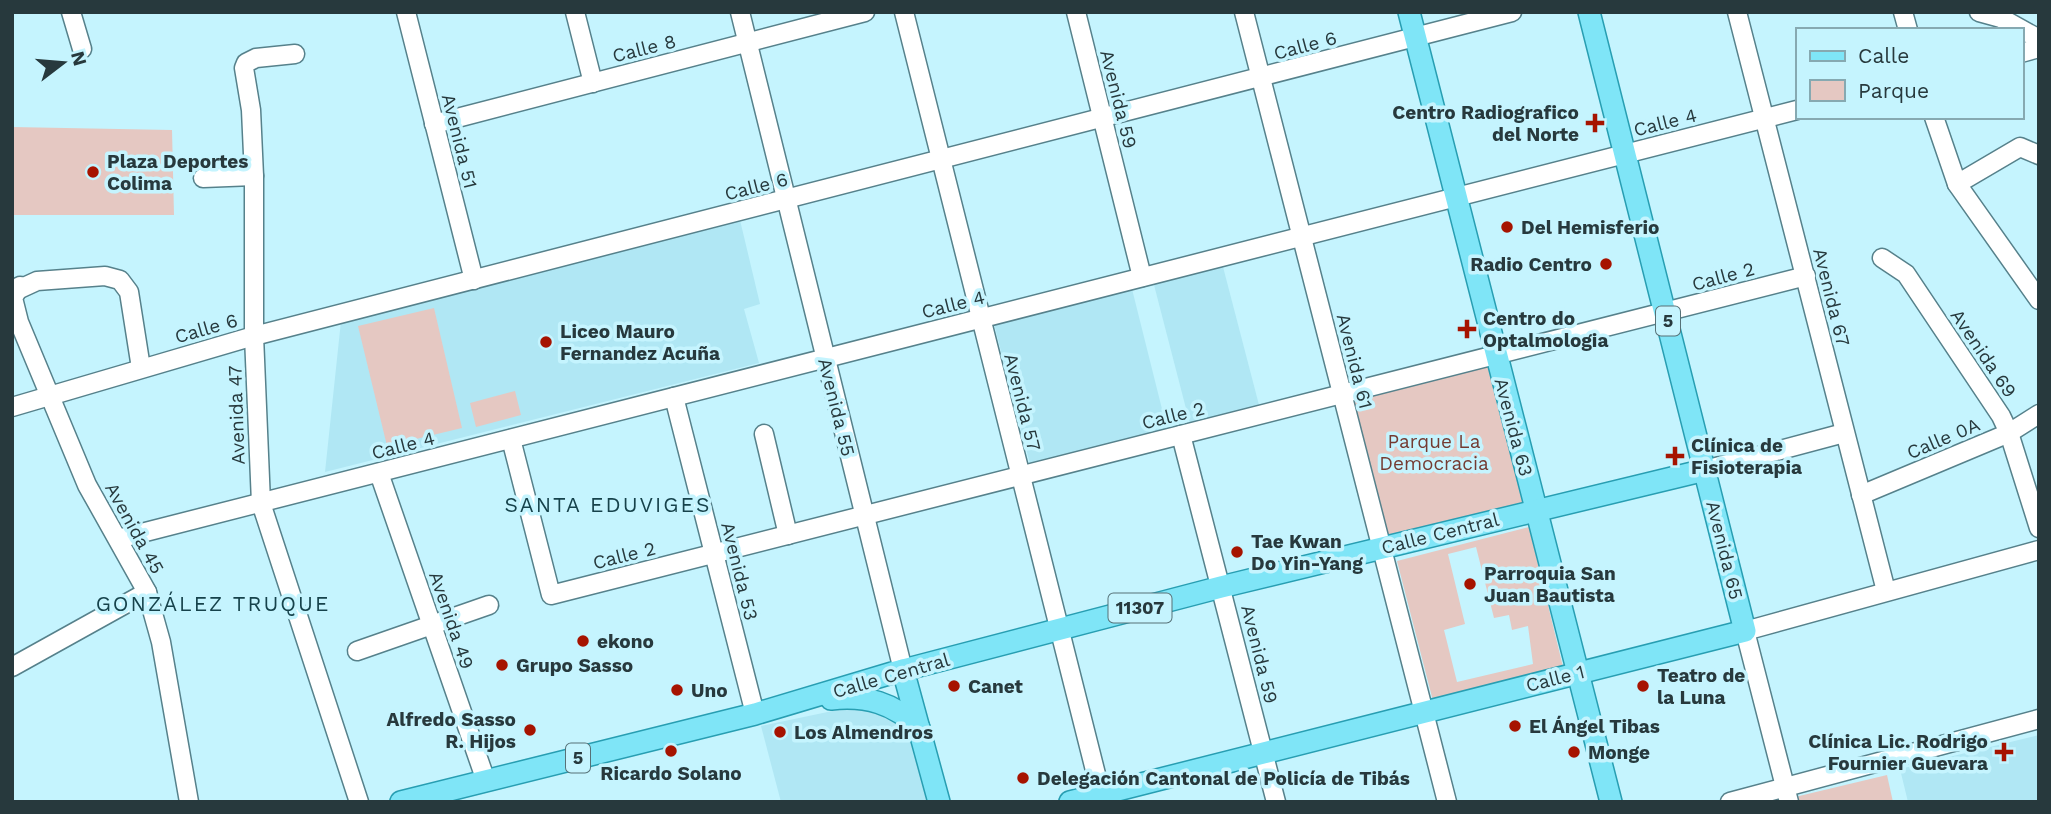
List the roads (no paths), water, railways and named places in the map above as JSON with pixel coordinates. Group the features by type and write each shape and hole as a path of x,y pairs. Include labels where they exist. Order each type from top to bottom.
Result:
{"main road":[{"name":"Avenida 63","path":"1409,12 1611,802"},
{"name":"Avenida 65","path":"1589,12 1745,631"},
{"name":"Calle Central","path":"401,802 755,714 903,670 1221,587 1705,470"},
{"name":"Calle 1","path":"1070,802 1102,798 1264,753 1745,631"},
{"name":"Avenida 55","path":"903,670 939,802"},
{"name":"Calle Central","path":"794,703 851,697 871,699 906,715 919,728"}],"street":[{"path":"71,12 82,49"},
{"name":"Avenida 51","path":"406,12 474,280"},
{"path":"575,12 593,83"},
{"name":"Avenida 55","path":"740,12 903,670"},
{"name":"Calle 8","path":"434,124 866,12"},
{"name":"Avenida 57","path":"904,12 1102,798"},
{"name":"Avenida 59","path":"1076,12 1142,278"},
{"name":"Avenida 61","path":"1244,12 1447,802"},
{"name":"Calle 6","path":"12,407 254,336 1261,79 1512,12"},
{"name":"Avenida 67","path":"1737,12 1886,591"},
{"path":"1979,12 2001,18 2019,28"},
{"path":"2023,30 2039,39"},
{"name":"Avenida 47","path":"295,54 256,58 246,62 244,68 251,110 254,176 254,336 261,503 359,802"},
{"name":"Calle 4","path":"118,539 1796,110"},
{"path":"1935,119 1957,184 2039,300"},
{"path":"1957,184 2020,147 2038,155"},
{"path":"203,178 254,176"},
{"name":"Avenida 69","path":"1882,258 1906,274 2010,433 2039,528"},
{"path":"16,289 37,281 105,276 120,280 128,292 141,368"},
{"name":"Calle 2","path":"511,439 551,596 1806,276"},
{"name":"Avenida 45","path":"16,289 13,298 16,322 87,485 147,592 161,642 189,802"},
{"name":"Avenida 53","path":"674,397 755,714"},
{"name":"Calle 0A","path":"1861,495 2010,433 2039,414"},
{"name":"Calle Central","path":"1705,470 1844,433"},
{"path":"764,435 788,535"},
{"name":"Avenida 59","path":"1181,435 1276,802"},
{"name":"Avenida 49","path":"379,473 486,781"},
{"name":"Calle 1","path":"1745,631 2039,550"},
{"path":"12,667 147,592"},
{"path":"357,651 489,605"},
{"name":"Avenida 65","path":"1745,631 1787,794"},
{"path":"1730,802 1787,794 2039,719"}],"place":[{"name":"Centro Radiografico del Norte","path":"1595,123"},
{"name":"Plaza Deportes Colima","path":"93,172"},
{"name":"Del Hemisferio","path":"1507,227"},
{"name":"Radio Centro","path":"1606,264"},
{"name":"Centro do Optalmologia","path":"1467,329"},
{"name":"Liceo Mauro Fernandez Acuña","path":"546,342"},
{"name":"Clínica de Fisioterapia","path":"1675,456"},
{"name":"Tae Kwan Do Yin-Yang","path":"1237,552"},
{"name":"Parroquia San Juan Bautista","path":"1470,584"},
{"name":"ekono","path":"583,641"},
{"name":"Grupo Sasso","path":"502,665"},
{"name":"Canet","path":"954,686"},
{"name":"Teatro de la Luna","path":"1643,686"},
{"name":"Uno","path":"677,690"},
{"name":"El Ángel Tibas","path":"1515,726"},
{"name":"Alfredo Sasso R. Hijos","path":"530,730"},
{"name":"Los Almendros","path":"780,732"},
{"name":"Ricardo Solano","path":"671,751"},
{"name":"Monge","path":"1574,752"},
{"name":"Clínica Lic. Rodrigo Fournier Guevara","path":"2004,752"},
{"name":"Delegación Cantonal de Policía de Tibás","path":"1023,778"}],"district":[{"name":"SANTA EDUVIGES","path":"608,505"},
{"name":"GONZÁLEZ TRUQUE","path":"213,604"}],"park label":[{"name":"Parque La Democracia","path":"1434,452"}]}
